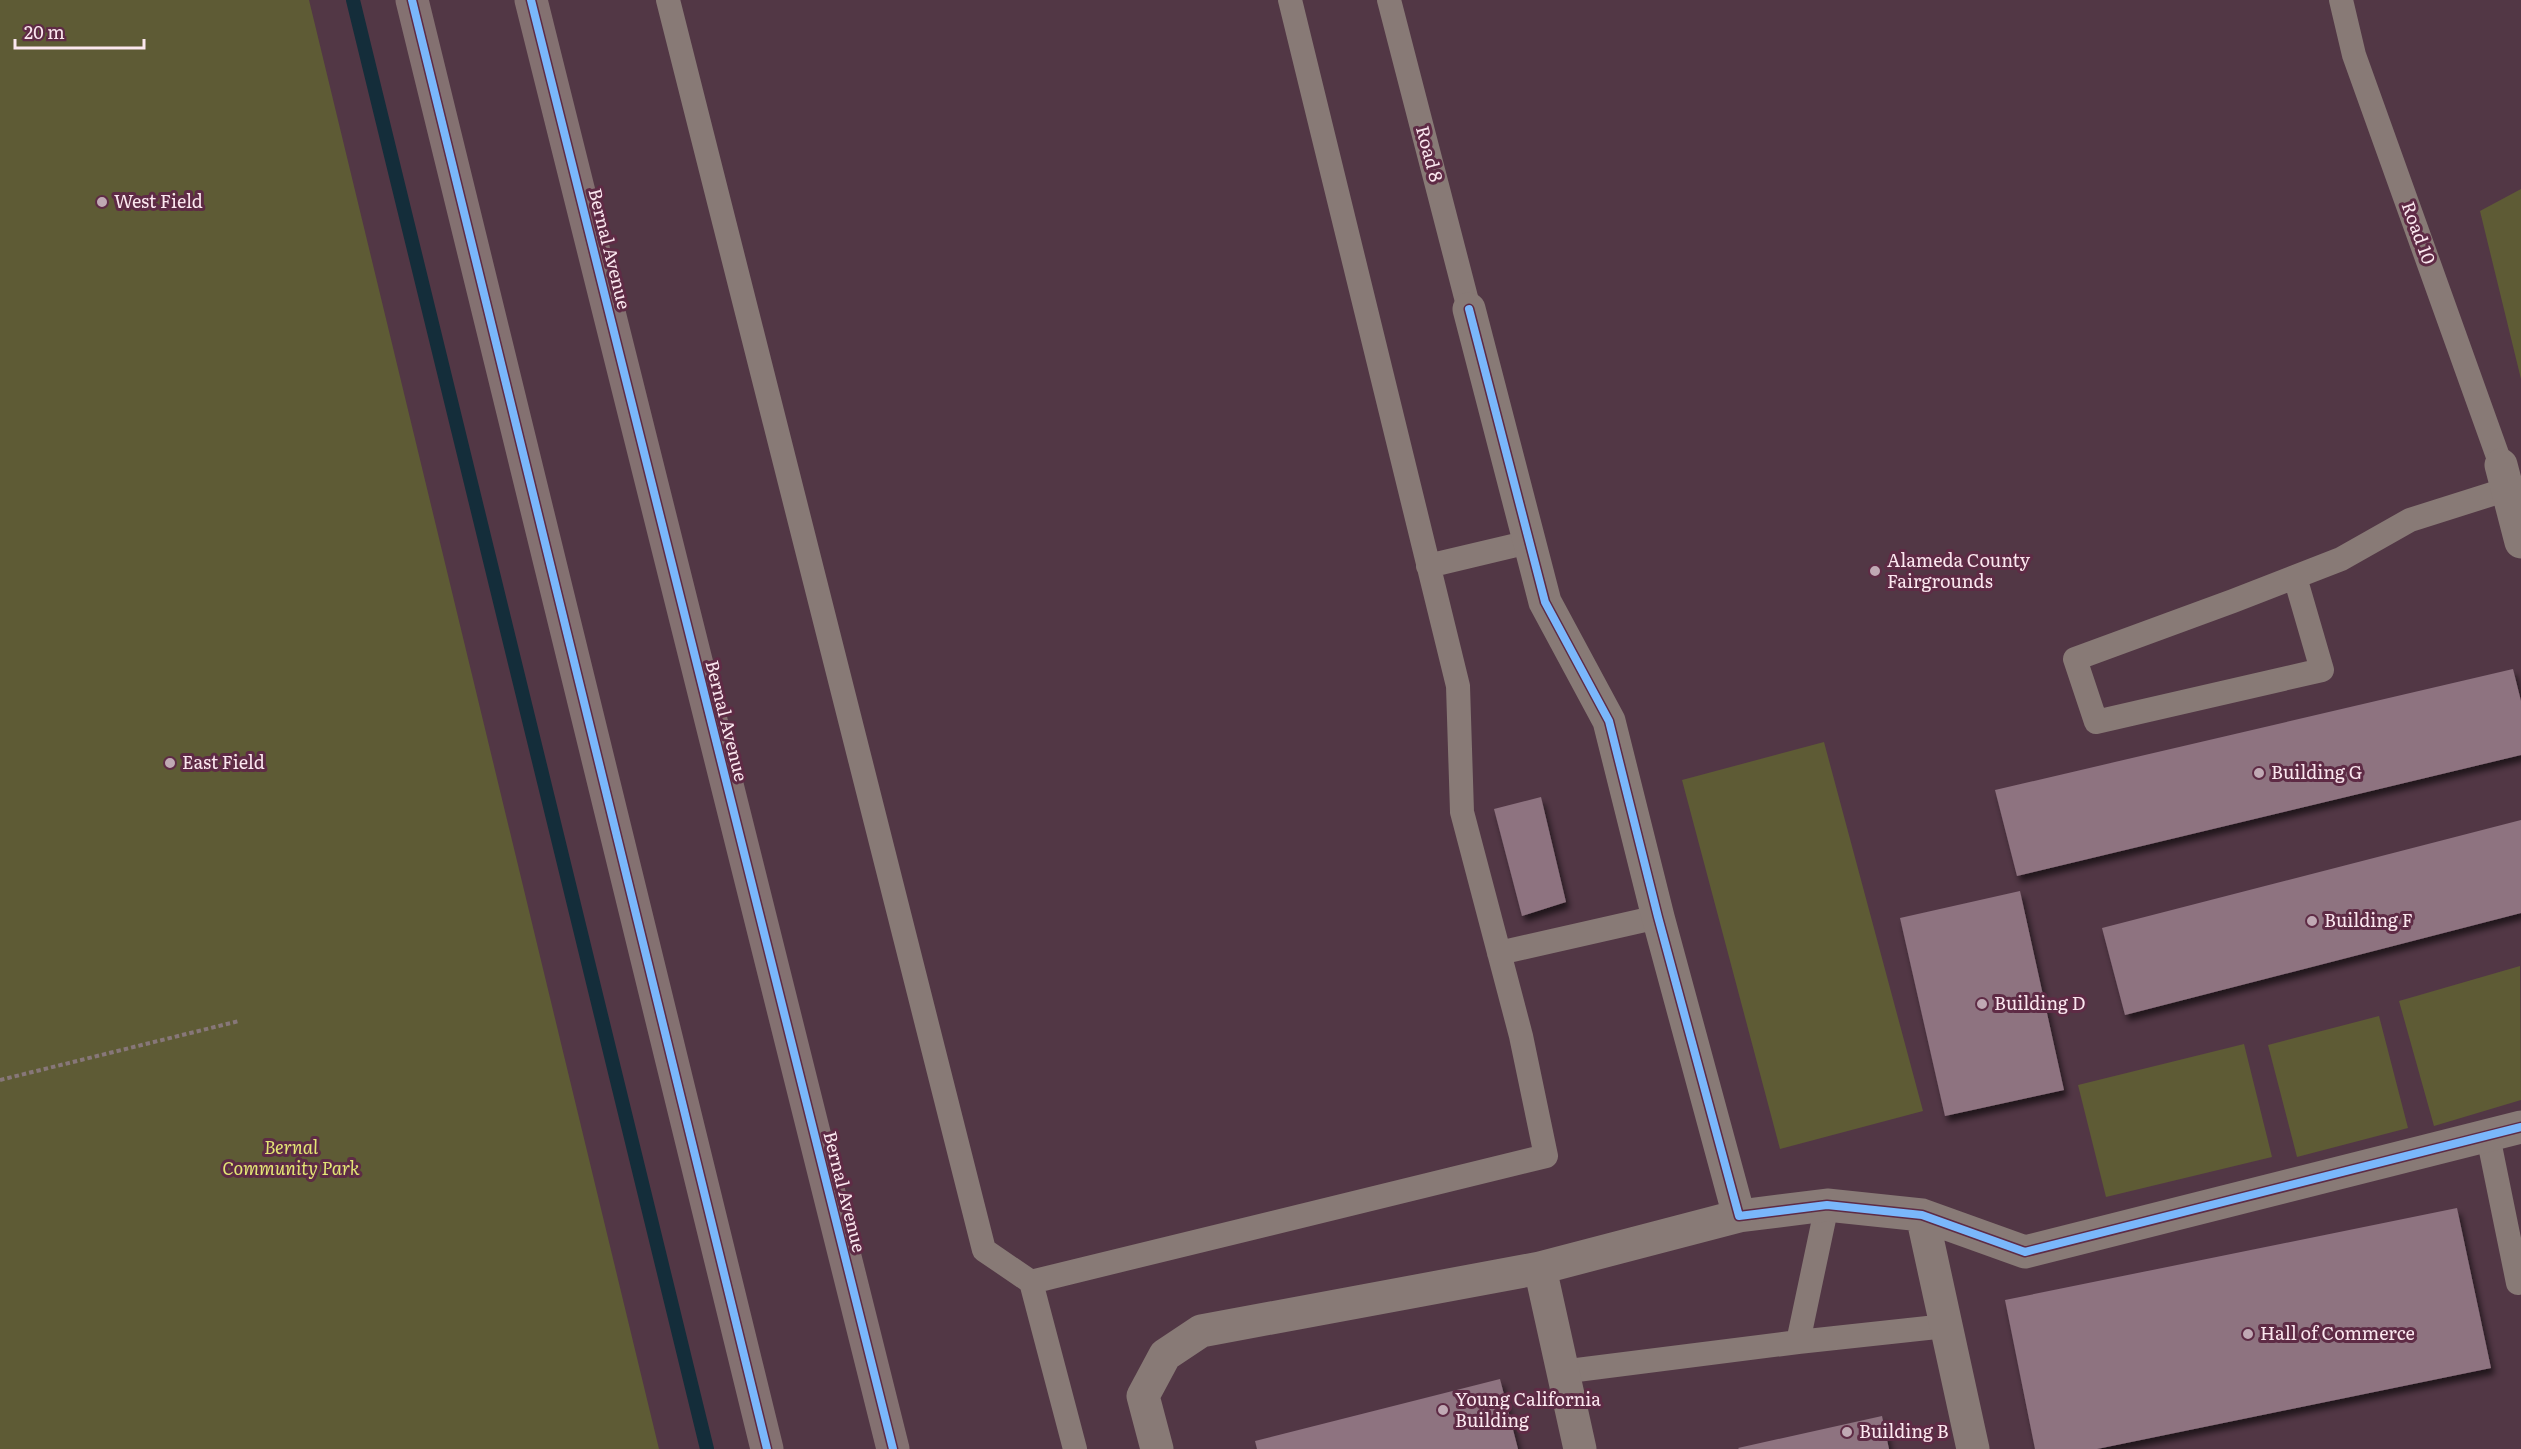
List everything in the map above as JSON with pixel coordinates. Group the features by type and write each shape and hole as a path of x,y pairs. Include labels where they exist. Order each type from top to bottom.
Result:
{"main road":[{"path":"411,0 766,1449"},
{"name":"Bernal Avenue","path":"531,0 893,1449"}],"street":[{"path":"1469,309 1545,602 1609,721 1658,917 1739,1216"},
{"path":"2505,477 2521,542"},
{"path":"1156,1449 1143,1396 1165,1355 1201,1331 1540,1268 1739,1216 1827,1205 1922,1215 2025,1252 2521,1127"},
{"path":"1922,1215 1973,1449"},
{"path":"1540,1268 1561,1372 1580,1449"}],"lane":[{"path":"668,0 984,1250 1031,1282 1075,1449"},
{"path":"1031,1282 1546,1156 1521,1036 1462,812 1458,686 1290,0"},
{"name":"Road 8","path":"1389,0 1469,309"},
{"name":"Road 10","path":"2341,0 2354,55 2505,477"},
{"path":"2295,577 2322,670 2096,722 2075,659 2341,559 2409,520 2505,477"},
{"path":"1428,566 1529,542"},
{"path":"1499,953 1658,917"},
{"path":"2488,1136 2518,1283 2521,1282"},
{"path":"1798,1342 1827,1205"},
{"path":"1561,1372 1946,1326"}],"path":[{"path":"0,1080 239,1021"}],"green space":[{"name":"Bernal Community Park","path":"0,0 309,0 659,1449 0,1449"},
{"path":"2521,189 2521,379 2480,211"},
{"path":"1824,742 1923,1111 1780,1149 1682,780"},
{"path":"2520,966 2521,1100 2434,1126 2399,1001"},
{"path":"2379,1016 2408,1128 2297,1157 2268,1045"},
{"path":"2244,1044 2272,1157 2106,1197 2078,1085"}],"building":[{"name":"Building G","path":"2513,669 2521,701 2521,755 2017,876 1995,790"},
{"path":"1541,797 1566,902 1522,916 1494,809"},
{"name":"Building F","path":"2521,820 2521,913 2125,1015 2102,928"},
{"name":"Building D","path":"2020,891 2064,1090 1945,1116 1900,918"},
{"name":"Hall of Commerce","path":"2457,1208 2491,1368 2097,1449 2035,1449 2005,1300"},
{"name":"Young California Building","path":"1500,1379 1518,1449 1257,1449 1255,1441"},
{"name":"Building B","path":"1882,1416 1889,1449 1738,1448"}],"waterway":[{"path":"353,0 707,1449"}],"cycle path":[{"path":"412,0 767,1449"},
{"path":"531,0 893,1449"},
{"path":"1469,309 1545,602 1609,721 1658,917 1739,1216 1827,1205 1922,1215 2025,1252 2521,1127"}],"place":[{"name":"West Field","path":"102,202"},
{"name":"Alameda County Fairgrounds","path":"1875,571"},
{"name":"East Field","path":"170,763"},
{"name":"Building G","path":"2259,773"},
{"name":"Building F","path":"2312,921"},
{"name":"Building D","path":"1982,1004"},
{"name":"Hall of Commerce","path":"2248,1334"},
{"name":"Young California Building","path":"1443,1410"},
{"name":"Building B","path":"1847,1432"}]}
